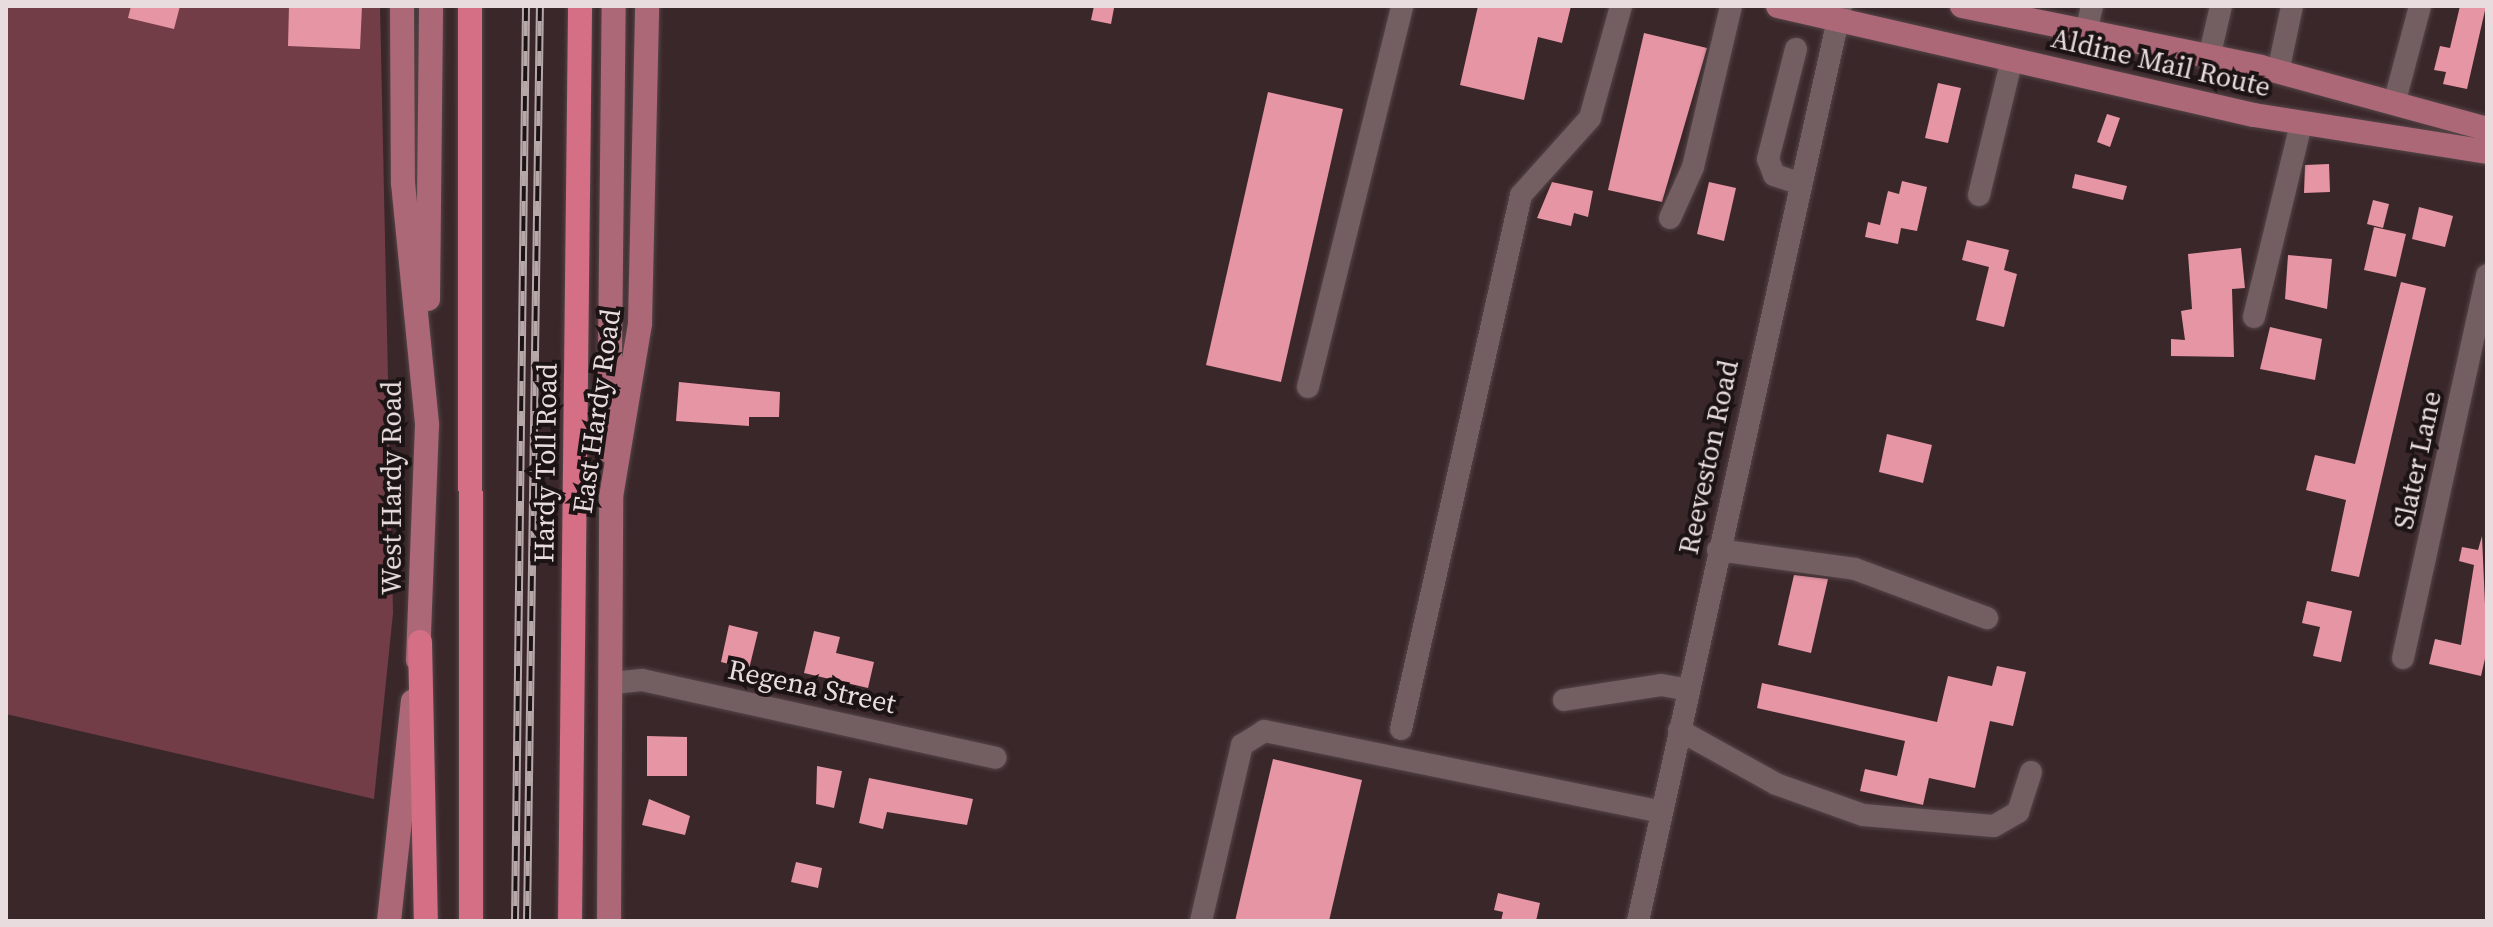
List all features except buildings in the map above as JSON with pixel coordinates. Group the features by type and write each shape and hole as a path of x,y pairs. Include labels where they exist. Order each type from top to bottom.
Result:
{"highway":[{"path":"470,6 471,921"},
{"name":"Hardy Toll Road","path":"570,921 580,6"},
{"path":"420,642 426,921"}],"main road":[{"name":"West Hardy Road","path":"389,921 420,642 427,425 403,183 402,6"},
{"path":"427,425 431,6"},
{"path":"611,497 614,6"},
{"name":"East Hardy Road","path":"609,921 613,683 611,497 640,323 647,6"},
{"name":"Aldine Mail Route","path":"1778,6 1839,13 2012,59 2301,124 2487,152"},
{"name":"Aldine Mail Route","path":"1962,6 2278,72 2487,129"},
{"path":"2200,101 2209,58"}],"street":[{"path":"1308,387 1402,6"},
{"path":"1401,729 1521,195 1590,118 1621,6"},
{"path":"1670,218 1693,167 1731,6"},
{"path":"2086,32 2092,6"},
{"path":"2209,58 2221,6"},
{"path":"2278,72 2292,6"},
{"path":"2394,104 2420,6"},
{"name":"Reeveston Road","path":"1638,921 1798,183 1839,13"},
{"path":"1796,49 1768,159 1774,175 1798,183"},
{"path":"1979,195 2012,59"},
{"path":"2254,317 2301,124"},
{"name":"Slater Lane","path":"2403,658 2487,275"},
{"path":"1718,550 1855,569 1987,618"},
{"name":"Regena Street","path":"613,683 642,680 996,758"},
{"path":"1564,700 1661,685 1688,690"},
{"path":"1679,730 1776,784 1863,815 1994,826 2018,812 2031,772"},
{"path":"1201,921 1242,745 1264,731 1662,812"}],"shaded area":[{"path":"6,6 380,6 393,613 374,799 6,714"}],"railway":[{"path":"515,921 526,6"},
{"path":"527,921 540,6"}]}
